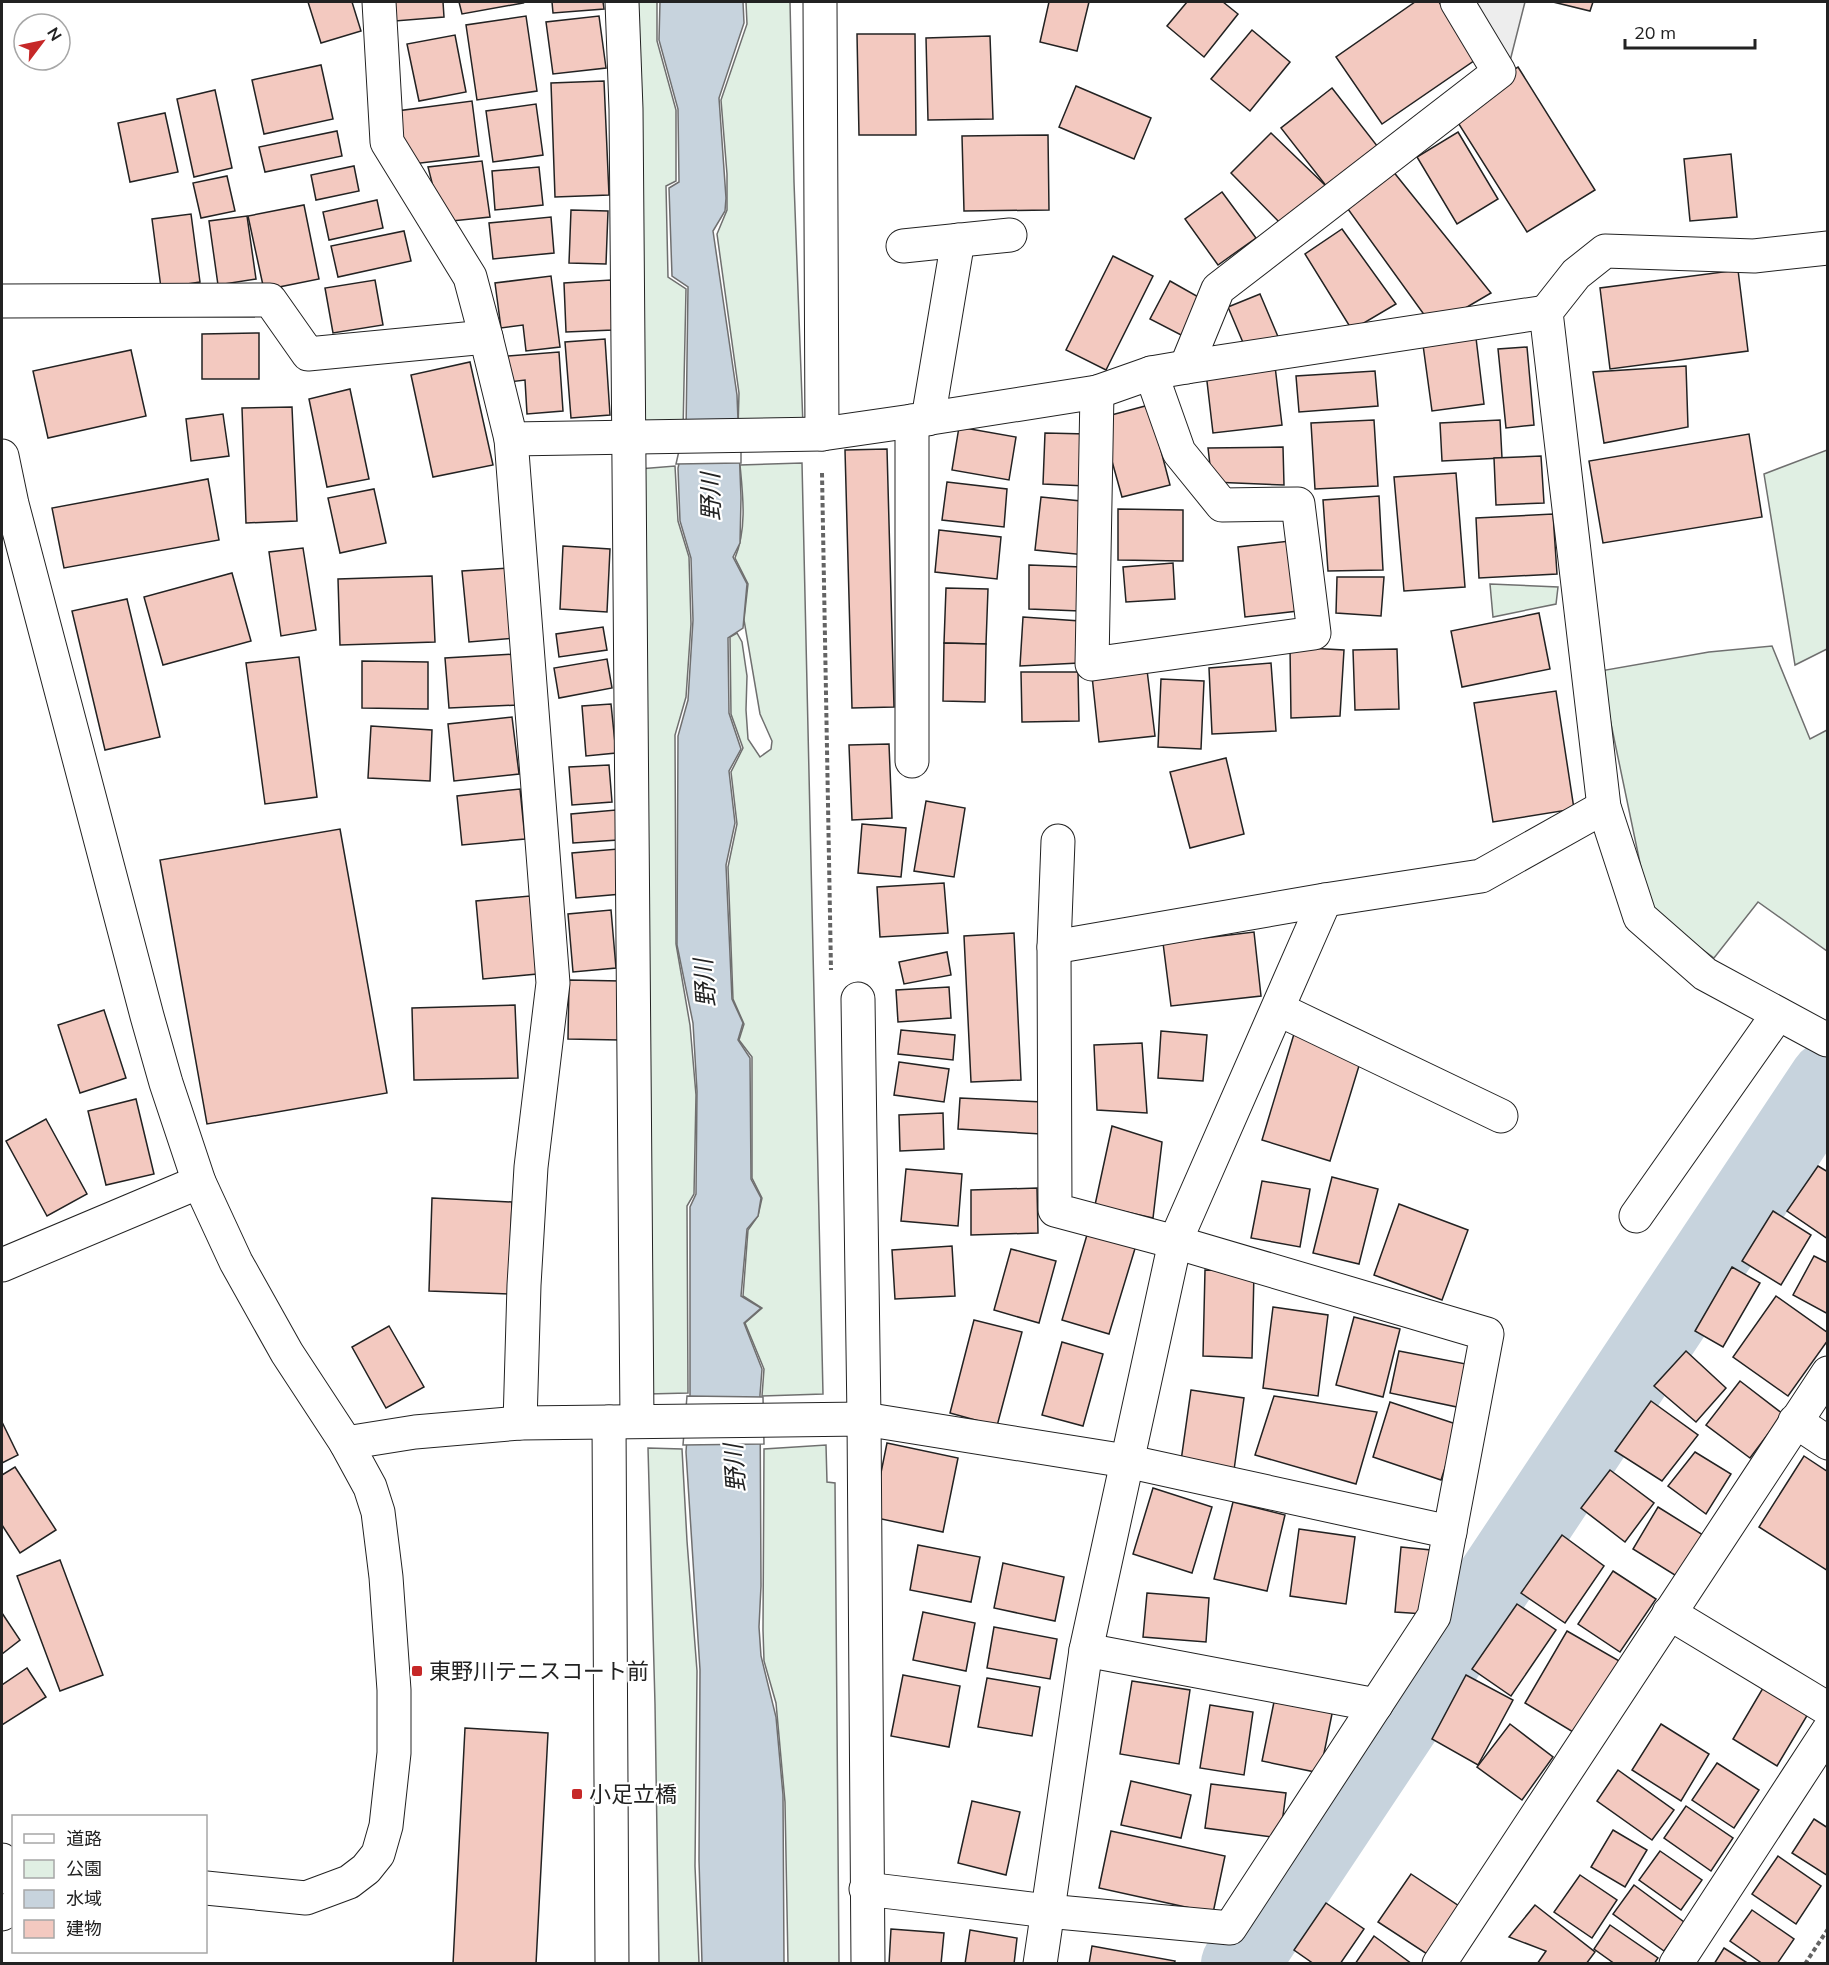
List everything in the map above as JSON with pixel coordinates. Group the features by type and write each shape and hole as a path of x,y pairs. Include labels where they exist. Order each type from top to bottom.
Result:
{"street":[{"path":"379,2 387,142 470,277 511,439 553,983 531,1167 524,1285 520,1423"},
{"path":"612,1964 631,1421 635,436 622,2"},
{"path":"816,434 820,2"},
{"path":"1186,367 1218,289 1499,72 1457,2"},
{"path":"903,246 1010,235"},
{"path":"912,762 920,420 958,240"},
{"path":"511,439 816,434 920,420 1097,392 1151,374 1186,367 1546,312 1576,274 1605,251 1754,256 1827,248"},
{"path":"2,301 270,300 308,354 486,337"},
{"path":"1546,312 1604,807 1640,917 1705,974 1827,1039"},
{"path":"1097,392 1092,664 1314,633 1298,504 1222,506 1179,452 1151,374"},
{"path":"2,456 12,504 147,1016 198,1182 236,1262 287,1353 346,1443 370,1487 376,1504 386,1576 394,1690 394,1753 386,1826 378,1854 366,1869 349,1882 306,1898 207,1888"},
{"path":"1054,947 1325,900 1481,876 1604,807"},
{"path":"866,1890 1047,1911 1230,1928 1434,1616 1487,1334 1175,1242 1054,1210 1054,947 1058,841"},
{"path":"1041,1964 1086,1650 1175,1242 1325,900"},
{"path":"858,999 868,1964"},
{"path":"1278,1008 1501,1116"},
{"path":"1636,1216 1778,1014"},
{"path":"2,1265 198,1182"},
{"path":"1439,1964 1827,1373"},
{"path":"346,1443 415,1432 520,1423 864,1419 1126,1461 1450,1532"},
{"path":"1796,1421 1827,1443"},
{"path":"1669,1613 1827,1709"},
{"path":"1086,1650 1376,1705"},
{"path":"1676,1964 1827,1731"},
{"path":"2,1860 12,1878"}],"path":[{"path":"816,434 831,979"},
{"path":"1805,1964 1827,1929"}],"green space":[{"path":"630,2 657,2 657,41 676,110 676,181 666,186 668,277 686,289 683,430 636,431"},
{"path":"746,2 790,2 803,426 738,429 739,393 717,234 727,210 727,174 721,100 747,24"},
{"path":"1827,450 1827,649 1795,665 1764,474"},
{"path":"802,463 823,1394 762,1396 764,1369 745,1323 762,1308 743,1296 748,1230 758,1216 762,1198 752,1178 752,1057 739,1040 744,1024 733,999 728,867 737,824 731,772 743,748 731,714 730,637 737,633 742,642 747,676 748,739 760,757 771,749 772,741 760,714 744,620 748,584 735,558 743,524 740,465"},
{"path":"675,466 678,521 689,557 691,624 686,697 675,735 676,944 690,1025 696,1095 694,1194 687,1206 688,1393 648,1394 639,469"},
{"path":"1490,584 1558,587 1556,604 1493,617"},
{"path":"1772,646 1810,739 1827,730 1827,951 1758,902 1714,958 1650,911 1600,671 1709,652"},
{"path":"826,1445 827,1482 835,1483 839,1963 788,1963 785,1802 776,1703 764,1661 764,1449"},
{"path":"648,1448 682,1449 697,1671 695,1866 699,1963 659,1963"}],"shaded area":[{"path":"1473,2 1525,2 1510,61"}],"water":[{"name":"野川","path":"660,2 743,2 744,23 719,98 726,198 725,211 713,231 737,395 741,498 740,543 733,557 747,584 743,628 728,638 729,713 741,749 729,771 735,823 726,865 732,999 743,1023 738,1040 750,1058 751,1179 761,1198 758,1216 747,1229 741,1296 761,1308 744,1323 762,1369 759,1627 761,1656 776,1717 783,1795 784,1963 702,1963 699,1860 700,1670 686,1452 690,1395 690,1207 696,1194 697,1091 693,1023 677,945 678,736 688,700 693,620 691,558 680,521 678,468 686,432 688,287 672,276 669,188 679,182 678,109 659,40"}],"pier":[{"path":"741,431 741,463 676,464 683,433"},
{"path":"687,1396 763,1397 764,1444 683,1445"}],"building":[{"path":"308,2 352,2 361,31 321,43"},
{"path":"394,2 443,2 444,17 395,21"},
{"path":"459,2 522,2 523,3 462,14"},
{"path":"552,2 603,2 604,9 553,13"},
{"path":"1049,2 1089,2 1077,51 1040,42"},
{"path":"1187,2 1223,2 1238,14 1204,57 1167,26"},
{"path":"1415,2 1439,2 1478,58 1382,124 1336,57"},
{"path":"1553,2 1593,2 1590,11"},
{"path":"526,16 537,91 477,100 466,25"},
{"path":"599,16 606,68 553,74 546,22"},
{"path":"1252,30 1290,62 1250,111 1211,79"},
{"path":"857,34 915,34 916,135 859,135"},
{"path":"455,35 466,92 419,101 407,44"},
{"path":"990,36 993,119 928,120 926,38"},
{"path":"321,65 333,119 264,134 252,80"},
{"path":"1518,67 1595,190 1527,232 1450,110"},
{"path":"604,81 609,195 555,197 551,83"},
{"path":"1076,86 1151,118 1134,159 1059,127"},
{"path":"1332,88 1378,147 1327,187 1281,128"},
{"path":"215,90 232,168 194,177 177,99"},
{"path":"472,101 479,156 404,165 397,111"},
{"path":"536,104 543,155 493,162 486,111"},
{"path":"165,113 178,172 130,182 118,123"},
{"path":"337,131 342,156 265,172 259,147"},
{"path":"1458,132 1498,199 1457,224 1417,157"},
{"path":"1271,133 1327,187 1286,229 1231,173"},
{"path":"1048,135 1049,210 964,211 962,136"},
{"path":"1731,154 1737,217 1690,221 1684,159"},
{"path":"482,161 490,217 442,222 428,167"},
{"path":"1388,165 1491,293 1433,327 1340,198"},
{"path":"354,166 359,191 316,200 311,175"},
{"path":"539,167 543,205 495,210 492,171"},
{"path":"227,176 235,211 201,218 193,183"},
{"path":"1222,192 1256,238 1218,265 1185,219"},
{"path":"377,200 383,228 329,240 323,212"},
{"path":"304,205 319,279 264,290 248,216"},
{"path":"571,210 608,211 606,264 569,263"},
{"path":"191,214 200,282 161,288 152,219"},
{"path":"247,216 256,279 218,285 209,221"},
{"path":"551,217 554,253 493,259 489,223"},
{"path":"1342,229 1396,304 1352,330 1305,254"},
{"path":"404,231 411,261 338,277 331,246"},
{"path":"1113,256 1153,276 1106,370 1066,350"},
{"path":"1738,270 1748,351 1610,369 1600,288"},
{"path":"551,276 560,347 526,351 523,325 501,328 495,283"},
{"path":"375,280 383,325 333,333 325,288"},
{"path":"611,280 613,330 566,332 564,283"},
{"path":"1170,281 1202,299 1183,336 1150,319"},
{"path":"1260,294 1279,339 1247,352 1228,307"},
{"path":"259,333 259,379 202,379 202,334"},
{"path":"1476,338 1484,404 1432,411 1423,345"},
{"path":"605,339 610,415 571,418 565,342"},
{"path":"1527,347 1534,425 1506,428 1498,349"},
{"path":"131,350 146,416 48,438 33,371"},
{"path":"559,352 563,411 527,414 525,380 509,382 507,356"},
{"path":"470,362 493,465 433,477 411,375"},
{"path":"1275,366 1282,425 1213,433 1206,373"},
{"path":"1686,366 1688,427 1604,443 1593,372"},
{"path":"1375,371 1378,406 1299,412 1296,376"},
{"path":"350,389 369,479 327,487 309,399"},
{"path":"1149,405 1170,485 1122,497 1100,418"},
{"path":"292,407 297,521 246,523 242,408"},
{"path":"223,414 229,456 191,461 186,419"},
{"path":"1374,420 1378,486 1315,489 1311,423"},
{"path":"1500,420 1502,458 1442,461 1440,423"},
{"path":"959,427 1016,437 1009,480 952,470"},
{"path":"1045,433 1087,434 1086,486 1043,484"},
{"path":"1749,434 1762,517 1603,543 1589,461"},
{"path":"1283,447 1284,485 1212,482 1208,448"},
{"path":"887,449 894,707 852,708 845,450"},
{"path":"1541,456 1544,503 1496,505 1494,458"},
{"path":"1456,473 1465,587 1404,591 1394,477"},
{"path":"208,479 219,540 64,568 52,508"},
{"path":"947,482 1007,489 1004,527 942,520"},
{"path":"374,489 386,543 340,553 328,498"},
{"path":"1379,496 1383,570 1328,571 1323,500"},
{"path":"1041,497 1091,502 1086,555 1035,550"},
{"path":"1118,509 1183,510 1183,561 1118,560"},
{"path":"1553,514 1557,574 1479,578 1476,518"},
{"path":"939,530 1001,537 997,579 935,572"},
{"path":"1290,541 1298,611 1245,617 1238,547"},
{"path":"563,546 610,549 607,612 560,609"},
{"path":"303,548 316,630 281,636 269,552"},
{"path":"1173,563 1175,599 1126,602 1123,567"},
{"path":"1029,565 1082,567 1080,611 1029,609"},
{"path":"509,568 515,638 469,642 462,571"},
{"path":"232,573 251,641 163,665 144,597"},
{"path":"432,576 435,642 340,645 338,579"},
{"path":"1337,577 1384,577 1381,616 1336,613"},
{"path":"946,588 988,589 986,644 944,643"},
{"path":"127,599 160,737 105,750 72,611"},
{"path":"1539,613 1550,669 1462,687 1451,631"},
{"path":"1023,617 1080,621 1079,663 1020,666"},
{"path":"603,627 607,650 559,657 556,634"},
{"path":"944,643 986,644 985,702 943,701"},
{"path":"1290,647 1344,650 1340,716 1291,718"},
{"path":"1397,649 1399,709 1355,710 1353,650"},
{"path":"515,654 518,705 449,708 445,658"},
{"path":"299,657 317,797 265,804 246,663"},
{"path":"607,659 612,688 559,698 554,668"},
{"path":"362,661 428,662 428,709 362,708"},
{"path":"1271,663 1276,731 1212,734 1209,668"},
{"path":"1147,670 1155,736 1099,742 1092,676"},
{"path":"1021,672 1078,672 1079,721 1022,722"},
{"path":"1161,679 1204,681 1201,749 1158,747"},
{"path":"1556,691 1574,809 1493,822 1474,703"},
{"path":"611,704 616,753 586,756 582,706"},
{"path":"512,717 519,774 454,781 448,724"},
{"path":"371,726 432,730 430,781 368,778"},
{"path":"889,744 892,818 852,820 849,745"},
{"path":"1226,758 1244,834 1190,848 1170,772"},
{"path":"609,765 612,802 572,805 569,767"},
{"path":"520,789 525,839 462,845 457,796"},
{"path":"926,801 965,808 954,877 914,871"},
{"path":"616,810 618,840 573,843 571,814"},
{"path":"862,824 906,828 901,877 858,873"},
{"path":"340,829 387,1093 207,1124 160,860"},
{"path":"618,849 622,894 576,898 572,853"},
{"path":"944,883 948,933 880,937 877,887"},
{"path":"530,896 537,974 483,979 476,901"},
{"path":"611,910 616,968 573,972 568,914"},
{"path":"1254,932 1261,996 1171,1006 1163,943"},
{"path":"1014,933 1021,1080 971,1082 964,936"},
{"path":"947,952 951,975 904,984 899,962"},
{"path":"569,980 621,981 620,1040 568,1039"},
{"path":"949,987 951,1018 898,1022 896,990"},
{"path":"515,1005 518,1078 414,1080 412,1008"},
{"path":"104,1010 126,1078 80,1093 58,1025"},
{"path":"901,1030 955,1035 953,1060 898,1054"},
{"path":"1161,1031 1207,1035 1203,1081 1158,1078"},
{"path":"1294,1034 1362,1056 1330,1161 1262,1140"},
{"path":"1142,1043 1147,1113 1097,1110 1094,1045"},
{"path":"899,1062 949,1069 944,1102 894,1095"},
{"path":"960,1098 1043,1102 1041,1134 958,1129"},
{"path":"136,1099 154,1174 106,1185 88,1111"},
{"path":"943,1113 944,1149 900,1151 899,1115"},
{"path":"46,1119 87,1194 47,1216 6,1141"},
{"path":"1112,1126 1162,1142 1153,1218 1095,1205"},
{"path":"1818,1166 1828,1172 1828,1239 1787,1211"},
{"path":"906,1169 962,1174 958,1226 901,1221"},
{"path":"1332,1177 1378,1189 1359,1264 1313,1253"},
{"path":"1262,1181 1310,1189 1300,1247 1251,1238"},
{"path":"1037,1188 1038,1233 971,1235 971,1190"},
{"path":"432,1198 512,1202 509,1294 429,1291"},
{"path":"1399,1204 1468,1230 1442,1300 1374,1275"},
{"path":"1773,1211 1811,1235 1781,1285 1742,1261"},
{"path":"1089,1228 1137,1242 1109,1334 1062,1320"},
{"path":"952,1246 955,1296 895,1299 892,1250"},
{"path":"1011,1249 1056,1261 1039,1323 994,1310"},
{"path":"1814,1256 1828,1263 1828,1314 1793,1295"},
{"path":"1732,1267 1760,1283 1723,1347 1695,1331"},
{"path":"1205,1270 1254,1272 1252,1358 1203,1356"},
{"path":"1776,1296 1828,1333 1828,1340 1788,1396 1733,1357"},
{"path":"1273,1307 1328,1315 1318,1396 1263,1388"},
{"path":"1354,1317 1400,1329 1383,1397 1336,1385"},
{"path":"974,1320 1022,1332 997,1426 950,1413"},
{"path":"389,1326 424,1387 386,1408 352,1347"},
{"path":"1062,1342 1103,1354 1083,1426 1042,1415"},
{"path":"1399,1351 1466,1364 1457,1407 1390,1393"},
{"path":"1686,1351 1726,1388 1696,1422 1654,1386"},
{"path":"1740,1381 1783,1414 1750,1458 1706,1425"},
{"path":"1191,1390 1244,1398 1234,1470 1181,1461"},
{"path":"1274,1396 1377,1412 1356,1484 1255,1455"},
{"path":"1651,1401 1698,1435 1662,1481 1615,1451"},
{"path":"1390,1402 1459,1425 1441,1480 1373,1457"},
{"path":"2,1422 18,1455 2,1463"},
{"path":"887,1443 958,1458 943,1532 872,1517"},
{"path":"1695,1452 1731,1474 1706,1514 1668,1486"},
{"path":"1804,1456 1828,1472 1828,1571 1759,1527"},
{"path":"15,1467 56,1530 20,1553 2,1525 2,1475"},
{"path":"1610,1470 1654,1503 1625,1542 1581,1508"},
{"path":"1153,1488 1212,1507 1192,1573 1133,1554"},
{"path":"1233,1502 1285,1515 1267,1591 1214,1579"},
{"path":"1658,1507 1703,1535 1678,1577 1633,1549"},
{"path":"1299,1529 1355,1537 1346,1604 1290,1596"},
{"path":"1562,1535 1604,1566 1565,1623 1521,1593"},
{"path":"918,1545 980,1557 971,1602 910,1590"},
{"path":"1401,1547 1431,1550 1424,1614 1395,1612"},
{"path":"60,1560 103,1675 60,1691 17,1576"},
{"path":"1003,1563 1064,1577 1055,1621 994,1608"},
{"path":"1613,1571 1656,1599 1620,1652 1578,1624"},
{"path":"1147,1593 1209,1598 1206,1642 1143,1637"},
{"path":"1517,1604 1556,1630 1511,1696 1472,1669"},
{"path":"923,1612 975,1623 966,1671 913,1660"},
{"path":"2,1613 20,1640 2,1654"},
{"path":"994,1627 1057,1639 1050,1679 987,1668"},
{"path":"1567,1631 1621,1662 1578,1735 1525,1703"},
{"path":"27,1668 46,1697 2,1725 2,1685"},
{"path":"903,1675 960,1686 949,1747 891,1736"},
{"path":"1466,1675 1513,1700 1478,1765 1432,1739"},
{"path":"987,1678 1040,1687 1032,1736 978,1727"},
{"path":"1132,1681 1190,1690 1179,1764 1120,1754"},
{"path":"1763,1688 1808,1714 1777,1766 1733,1739"},
{"path":"1275,1697 1333,1709 1320,1773 1262,1761"},
{"path":"1210,1705 1253,1712 1244,1775 1200,1768"},
{"path":"1510,1724 1553,1757 1522,1800 1477,1767"},
{"path":"1661,1724 1709,1754 1681,1801 1632,1770"},
{"path":"465,1728 548,1733 536,1964 453,1964"},
{"path":"1717,1763 1759,1790 1734,1828 1692,1800"},
{"path":"1618,1770 1674,1810 1652,1840 1597,1801"},
{"path":"1131,1781 1191,1795 1181,1838 1121,1825"},
{"path":"1211,1784 1286,1793 1280,1838 1205,1828"},
{"path":"972,1801 1020,1812 1006,1875 958,1863"},
{"path":"1686,1806 1733,1838 1711,1871 1664,1838"},
{"path":"1814,1819 1828,1828 1828,1876 1792,1853"},
{"path":"1613,1830 1647,1850 1625,1887 1591,1867"},
{"path":"1111,1831 1225,1856 1213,1913 1099,1888"},
{"path":"1660,1851 1702,1880 1681,1910 1639,1880"},
{"path":"1778,1856 1821,1886 1796,1924 1752,1894"},
{"path":"1411,1874 1459,1906 1427,1954 1378,1922"},
{"path":"1580,1875 1617,1900 1592,1938 1554,1912"},
{"path":"1634,1885 1684,1922 1664,1951 1613,1914"},
{"path":"1326,1903 1364,1929 1340,1964 1314,1964 1294,1950"},
{"path":"1535,1905 1595,1952 1586,1964 1537,1964 1546,1951 1509,1937"},
{"path":"1752,1910 1794,1939 1777,1964 1763,1964 1730,1941"},
{"path":"1610,1925 1658,1958 1654,1964 1615,1964 1594,1949"},
{"path":"891,1929 944,1933 941,1964 889,1964"},
{"path":"970,1930 1017,1938 1014,1964 965,1964"},
{"path":"1374,1936 1412,1964 1355,1964"},
{"path":"1092,1946 1175,1961 1174,1964 1089,1964"},
{"path":"1724,1948 1749,1964 1714,1964"}],"waterway":[{"path":"1240,1964 1828,1080"}],"place":[{"name":"東野川テニスコート前","path":"417,1671"},
{"name":"小足立橋","path":"577,1794"}]}
